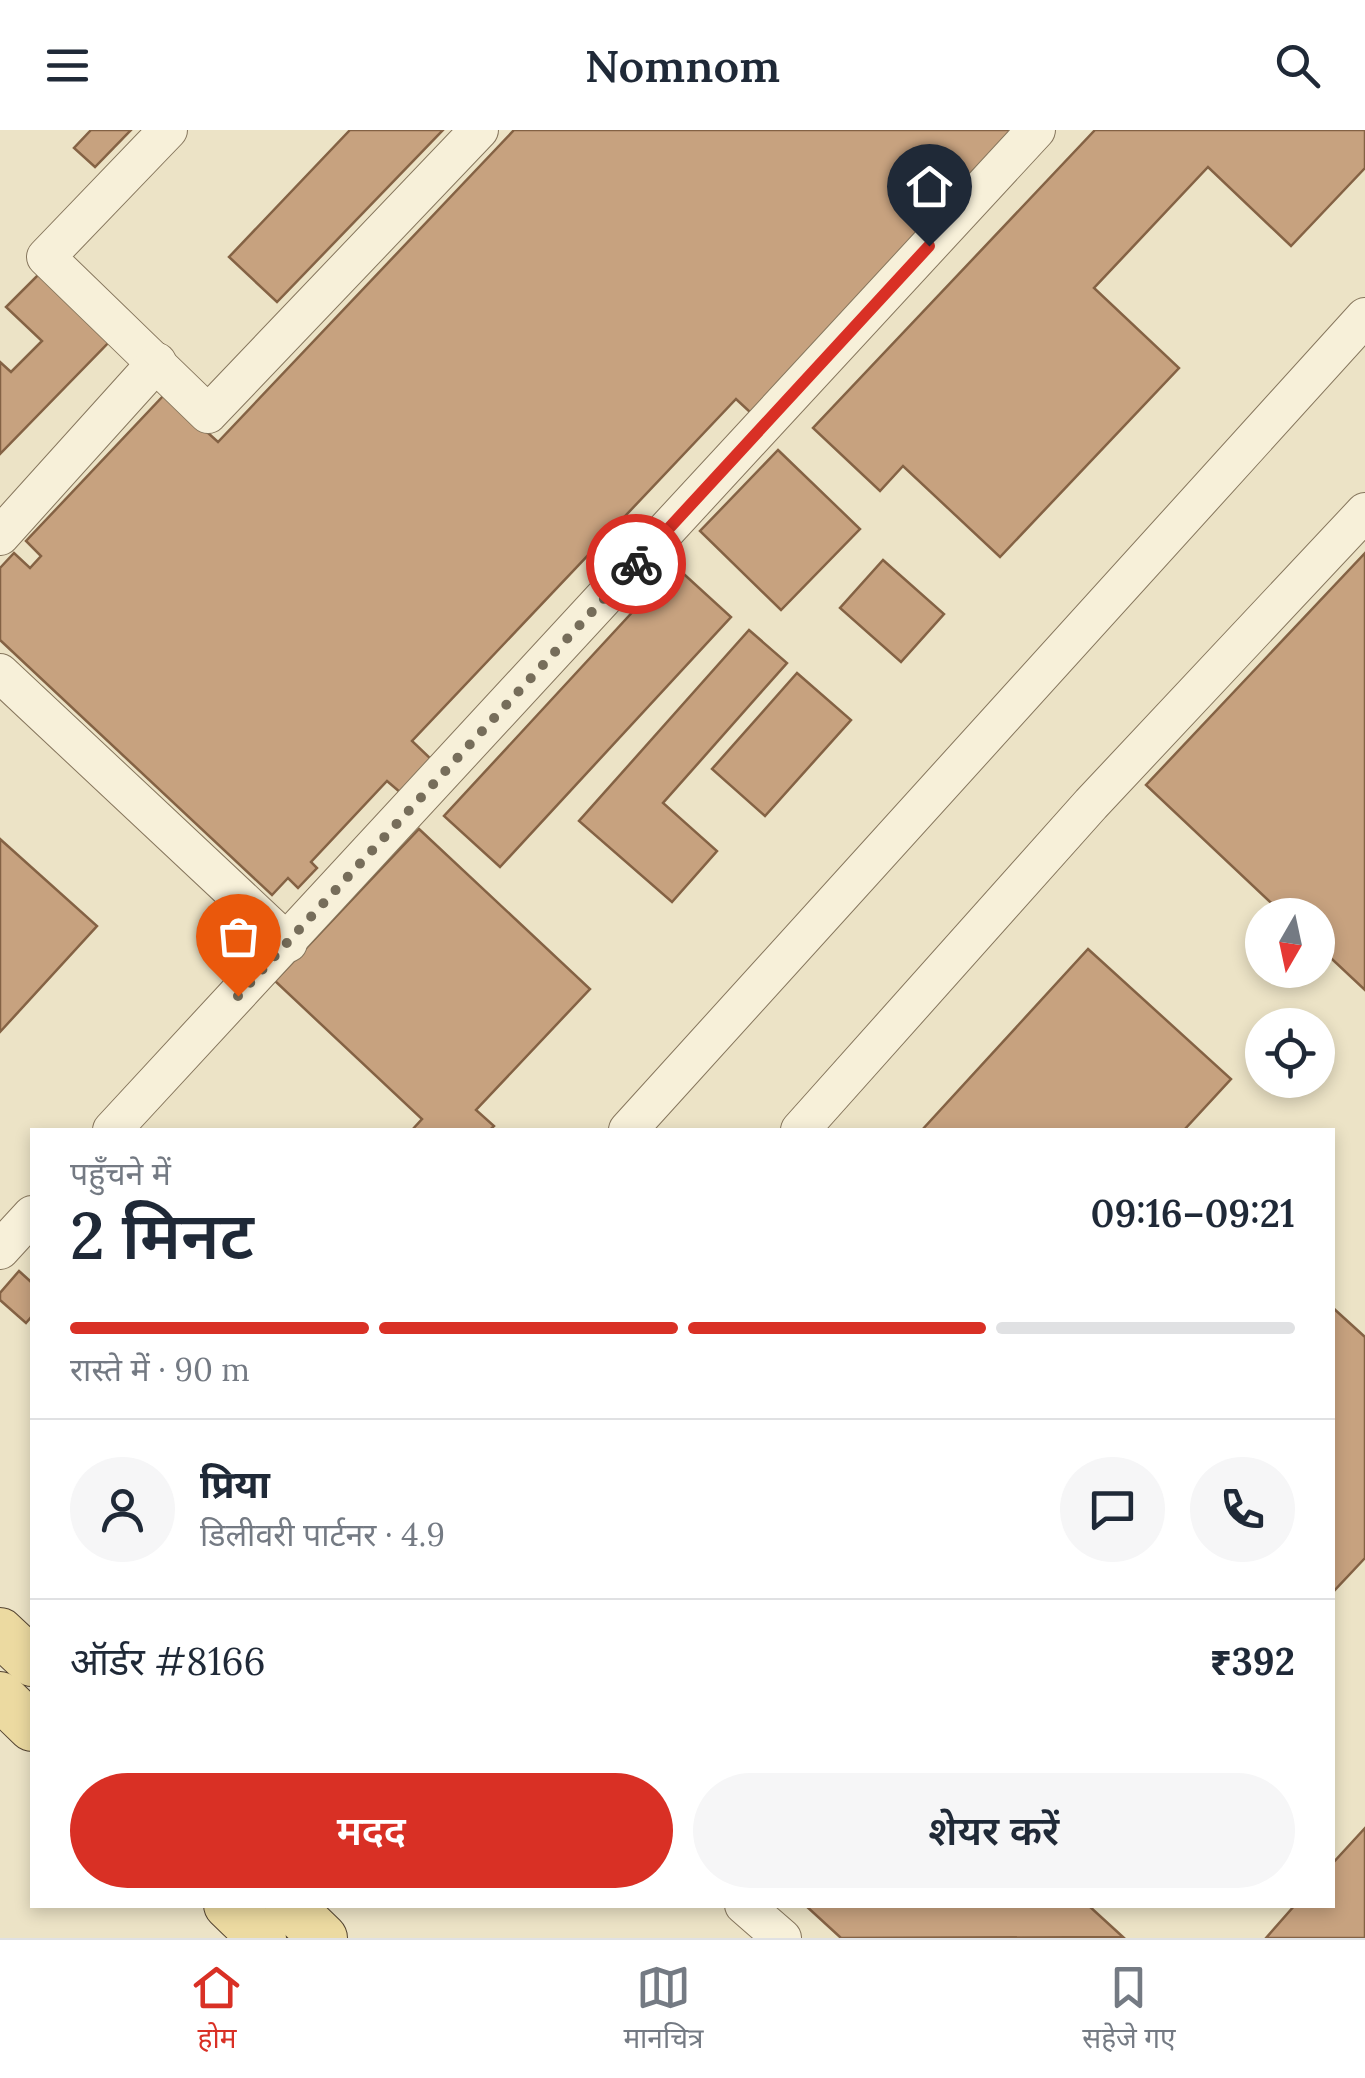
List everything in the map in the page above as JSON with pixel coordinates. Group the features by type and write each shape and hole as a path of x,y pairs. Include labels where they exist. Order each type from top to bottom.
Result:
{"main road":[{"path":"0,1632 30,1660"},
{"path":"0,1696 30,1725"},
{"path":"231,1908 262,1938"},
{"path":"292,1908 324,1938"}],"street":[{"path":"168,130 46,258 208,414 479,130"},
{"path":"114,1128 1036,130"},
{"path":"630,1128 1365,317"},
{"path":"0,536 157,362"},
{"path":"802,1128 1091,804 1365,512"},
{"path":"0,673 288,943"},
{"path":"0,1250 30,1217"},
{"path":"747,1908 782,1938"}],"building":[{"path":"91,130 131,130 95,167 74,148"},
{"path":"350,130 443,130 277,302 229,257"},
{"path":"514,130 1019,130 751,413 736,399 412,741 432,760 401,793 387,781 311,862 317,868 298,888 288,878 272,895 0,640 0,568 14,553 30,568 41,556 26,541 165,394 218,442"},
{"path":"1095,130 1365,130 1365,168 1291,246 1208,167 1094,288 1179,368 1000,557 903,466 880,491 813,428"},
{"path":"42,271 112,339 0,454 0,362 11,372 42,341 6,307"},
{"path":"778,450 860,529 781,610 700,531"},
{"path":"1365,553 1365,990 1335,962 1335,898 1266,898 1146,785"},
{"path":"883,560 944,614 901,662 840,608"},
{"path":"675,566 731,617 500,867 444,816"},
{"path":"749,630 787,663 663,803 717,851 672,902 579,821"},
{"path":"797,673 851,720 765,816 712,769"},
{"path":"419,829 590,989 476,1110 492,1128 414,1128 422,1119 275,981"},
{"path":"0,839 97,926 0,1032"},
{"path":"1088,949 1231,1079 1186,1128 924,1128"},
{"path":"19,1271 30,1281 30,1318 26,1323 0,1300 0,1293"},
{"path":"1335,1310 1365,1337 1365,1558 1335,1590"},
{"path":"1365,1828 1365,1938 1266,1938 1292,1908 1335,1908 1335,1861"},
{"path":"808,1908 1091,1908 1123,1937 841,1938"}],"way so far":[{"path":"238,996 636,564"}],"route":[{"path":"636,564 929,246"}]}
